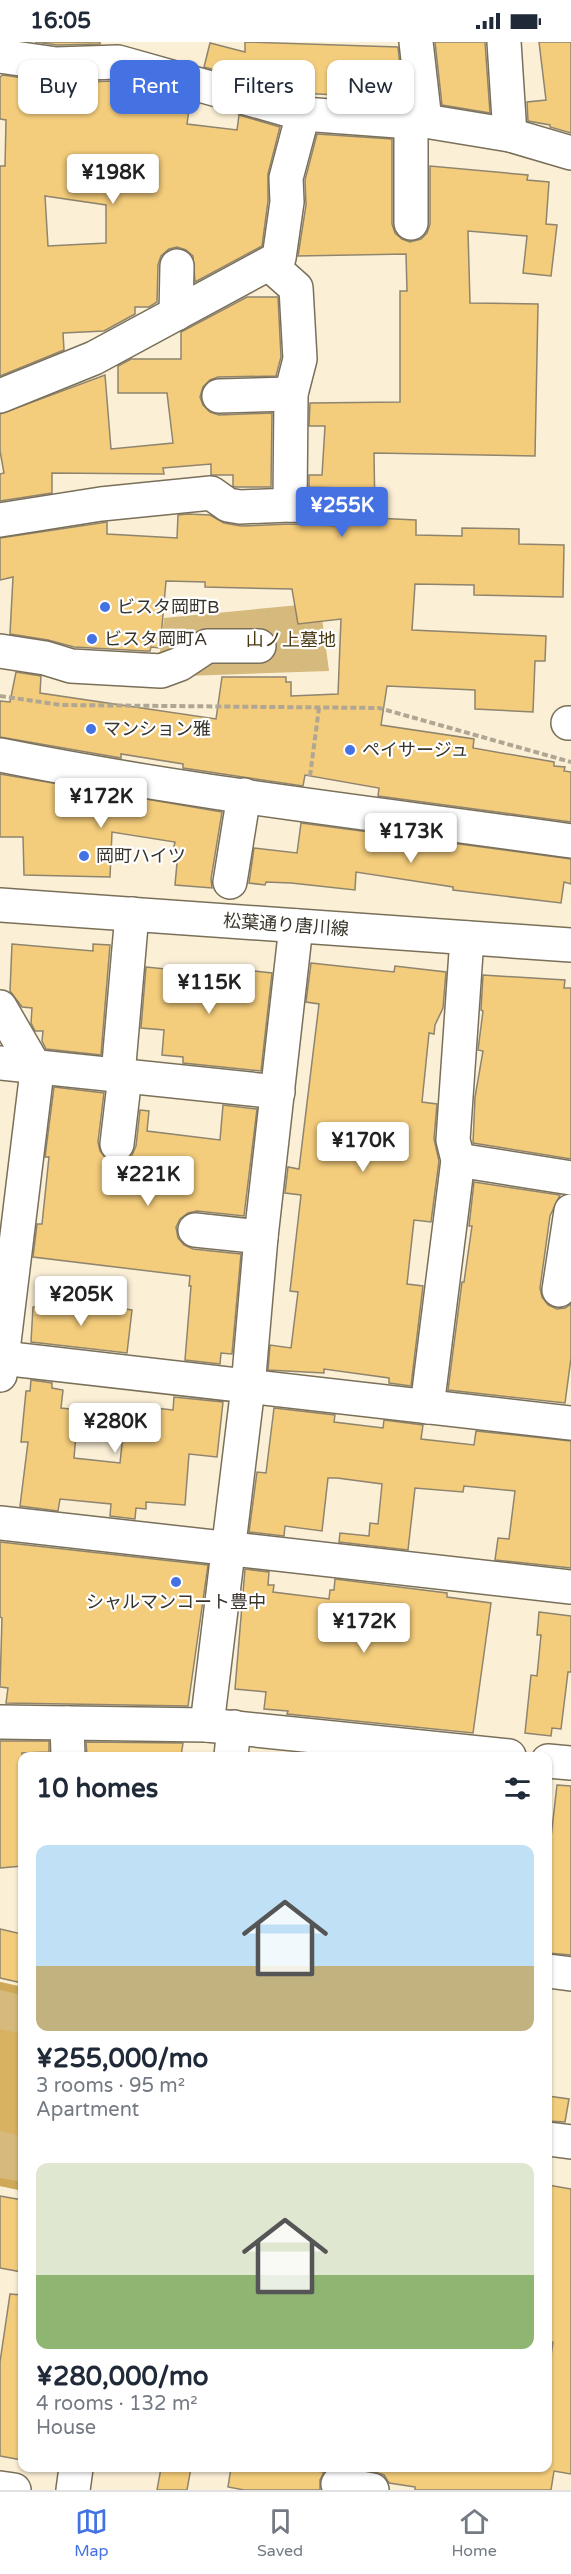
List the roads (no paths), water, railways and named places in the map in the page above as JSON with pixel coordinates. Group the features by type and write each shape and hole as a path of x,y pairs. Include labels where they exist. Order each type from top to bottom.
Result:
{"street":[{"path":"411,222 418,121 416,42"},
{"path":"504,42 510,135"},
{"path":"0,56 56,64 118,62 212,88"},
{"path":"0,396 94,358 279,258 287,202 286,178 303,114 418,121 510,135 571,153"},
{"path":"269,264 296,288 300,358 291,394 290,506"},
{"path":"176,314 177,266"},
{"path":"219,396 291,394"},
{"path":"0,520 101,504 211,493 228,505 240,507 345,507"},
{"path":"0,651 45,658 71,666 161,671 180,664 207,646 259,646"},
{"path":"0,755 59,767 244,795 571,841"},
{"path":"230,882 244,795"},
{"name":"松葉通り唐川線","path":"0,905 571,945"},
{"path":"117,1144 132,914"},
{"path":"224,1736 230,1548 248,1387 261,1237 296,926"},
{"path":"427,1407 458,1160 453,1140 467,938"},
{"path":"0,1007 37,1071 1,1364 248,1387 571,1423"},
{"path":"0,1063 278,1092"},
{"path":"458,1160 571,1178"},
{"path":"559,1290 571,1211"},
{"path":"195,1230 261,1237"},
{"path":"0,1523 571,1587"},
{"path":"0,1722 67,1723 431,1752"},
{"path":"67,1723 68,1752"},
{"path":"552,1761 571,1763"},
{"path":"552,1972 571,1974"},
{"path":"552,2140 571,2142"},
{"path":"72,2490 75,2472"},
{"path":"338,2480 372,2490"},
{"path":"0,2488 14,2490"}],"waterway":[{"path":"0,1986 18,1990"},
{"path":"0,2182 18,2185"}],"place":[{"name":"ビスタ岡町B","path":"105,607"},
{"name":"ビスタ岡町A","path":"92,639"},
{"name":"マンション雅","path":"91,729"},
{"name":"ペイサージュ","path":"350,750"},
{"name":"岡町ハイツ","path":"84,856"},
{"name":"シャルマンコート豊中","path":"176,1582"}],"park label":[{"name":"山ノ上墓地","path":"291,640"}]}
